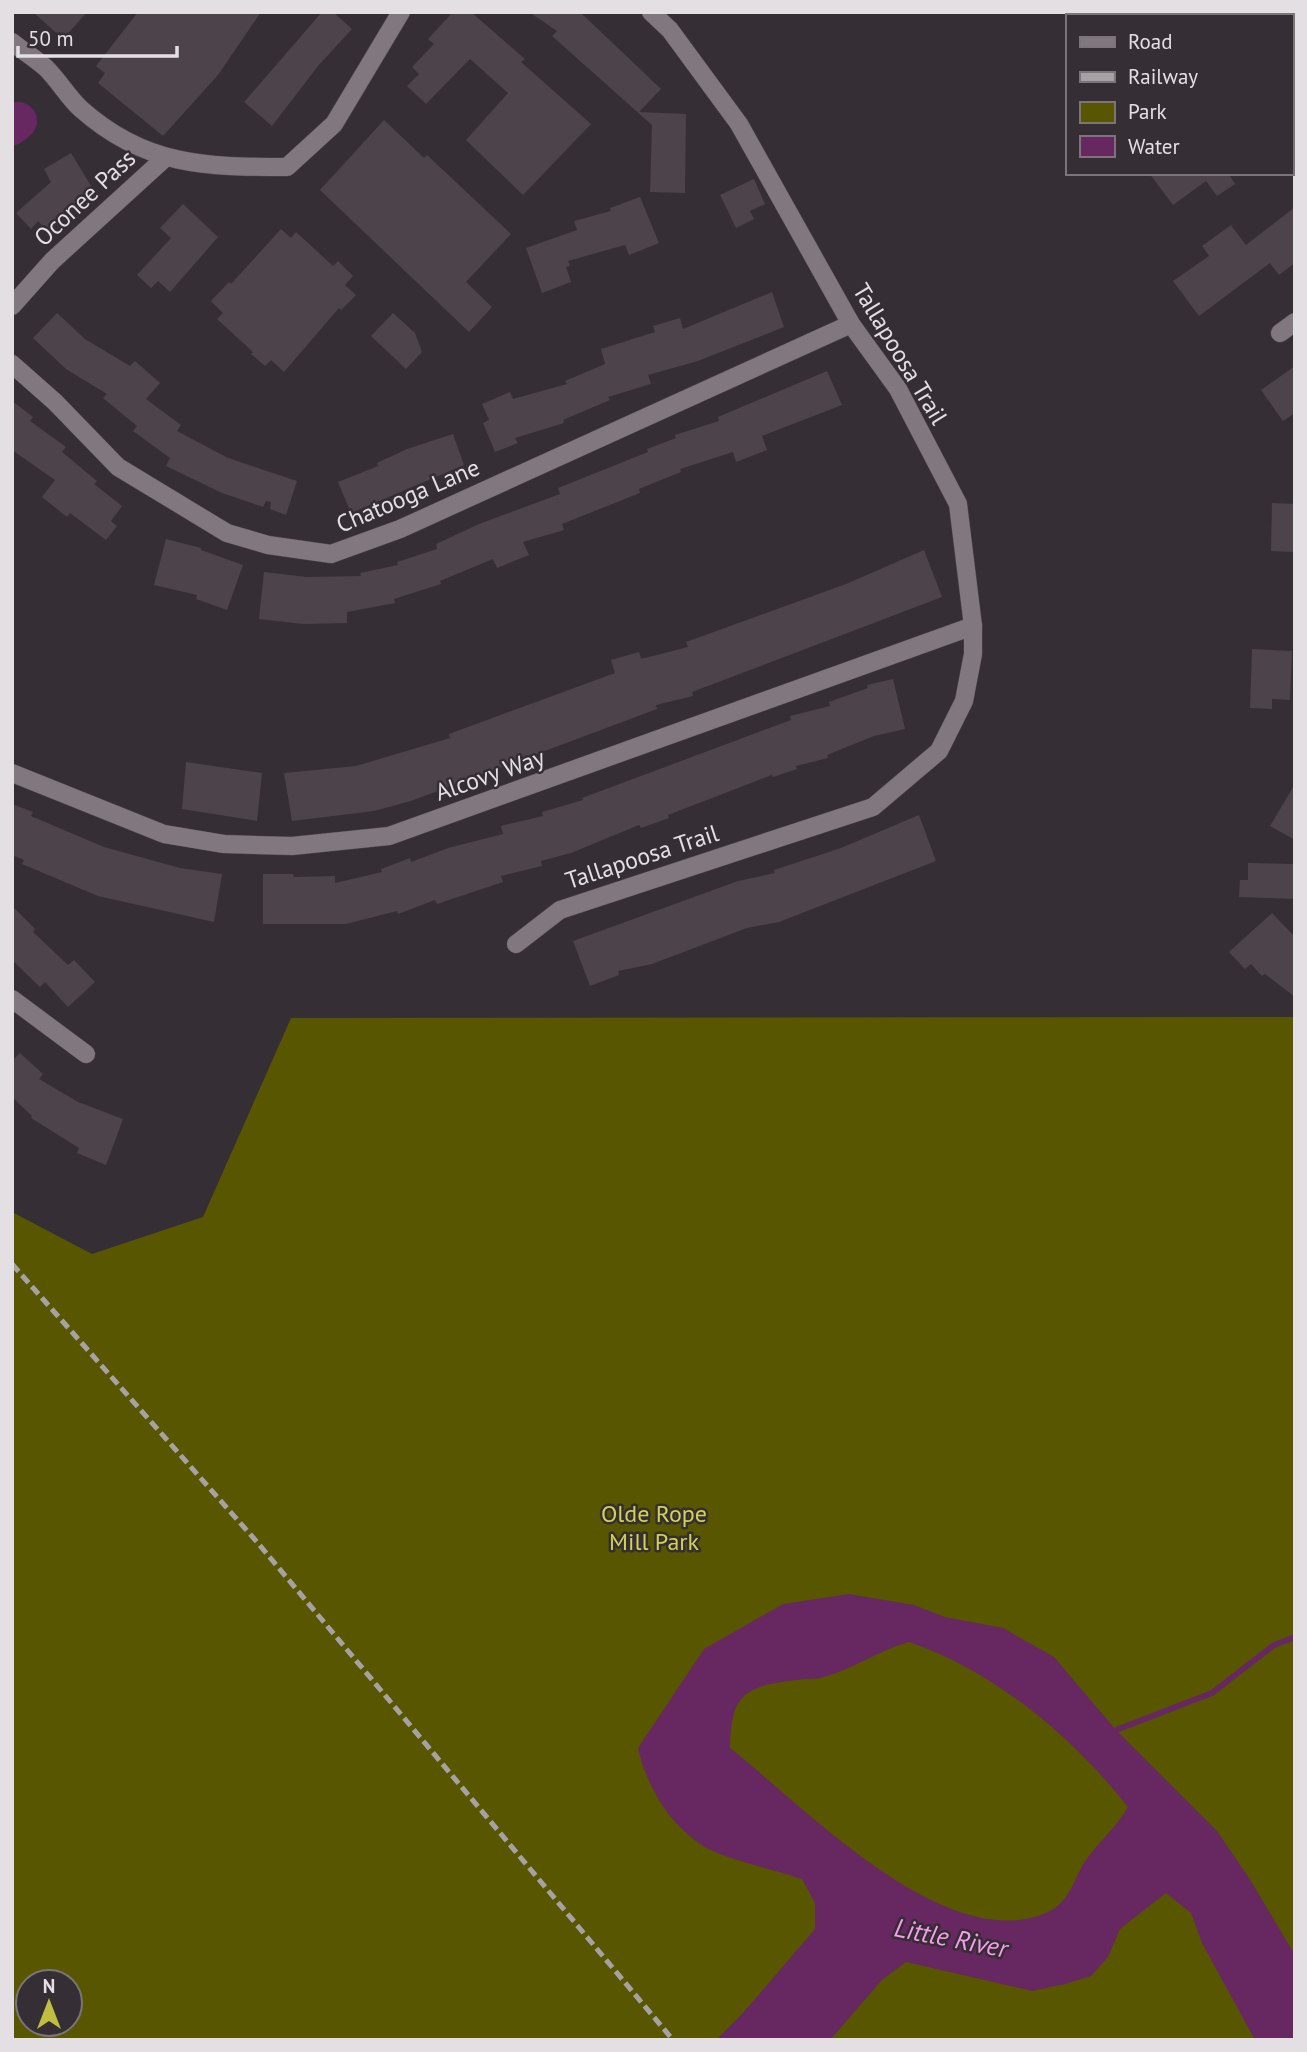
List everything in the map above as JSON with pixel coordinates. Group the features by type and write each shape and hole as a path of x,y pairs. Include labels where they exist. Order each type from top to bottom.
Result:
{"street":[{"path":"12,42 46,67 80,108 124,143 165,158 237,166 287,167 334,124 401,12"},
{"name":"Tallapoosa Trail","path":"516,944 560,910 873,807 939,751 964,701 974,654 974,626 958,505 898,389 851,324 738,124 670,30 651,12"},
{"name":"Oconee Pass","path":"12,306 52,261 165,158"},
{"path":"1280,333 1295,322"},
{"name":"Chatooga Lane","path":"12,364 55,401 118,467 177,505 228,533 268,545 331,554 400,529 851,324"},
{"name":"Alcovy Way","path":"12,773 164,834 224,844 292,846 389,836 974,626"},
{"path":"12,999 86,1054"}],"green space":[{"name":"Olde Rope Mill Park","path":"1295,1017 1295,2040 12,2040 12,1212 92,1254 203,1217 291,1018"}],"water":[{"name":"Little River","path":"849,1594 914,1605 945,1617 1003,1628 1054,1657 1116,1730 1217,1831 1249,1878 1295,1955 1295,2040 1255,2040 1202,1943 1191,1913 1166,1893 1120,1929 1108,1957 1091,1976 1032,1991 906,1962 882,1980 830,2040 716,2040 815,1929 815,1903 802,1879 712,1851 691,1837 661,1803 647,1777 638,1748 704,1649 783,1604","holes":["909,1642 941,1655 1001,1688 1030,1709 1083,1756 1128,1807 1083,1864 1068,1895 1048,1912 1008,1921 966,1914 923,1896 879,1869 837,1838 730,1748 733,1715 744,1696 753,1690 779,1682 824,1677"]}],"building":[{"path":"33,12 87,12 63,39"},
{"path":"138,12 261,12 218,75 163,136 98,83 105,73 96,66"},
{"path":"322,12 333,12 352,29 318,66 272,126 244,102"},
{"path":"453,12 471,12 525,59 521,62 591,124 523,195 466,140 508,93 470,59 426,104 407,86 419,74 412,67 434,44 428,39"},
{"path":"529,12 580,12 661,89 639,112 686,114 685,193 650,192 652,125 552,36 557,31"},
{"path":"384,120 424,158 427,155 511,234 466,282 492,307 469,332 320,190"},
{"path":"71,153 96,194 61,215 64,218 48,232 38,221 31,229 16,213 51,182 44,169"},
{"path":"1150,175 1229,175 1235,184 1217,196 1206,181 1173,205"},
{"path":"754,179 765,204 750,211 754,219 736,228 720,195"},
{"path":"640,197 659,243 629,255 625,245 568,261 570,266 566,267 571,282 542,293 526,248 577,230 574,221 611,211 610,208"},
{"path":"183,204 218,237 170,292 158,281 151,288 137,275 171,238 160,228"},
{"path":"1295,207 1295,263 1279,275 1270,263 1199,316 1173,281 1209,256 1202,246 1231,225 1246,245"},
{"path":"281,229 291,238 296,232 333,266 338,261 353,276 345,285 356,295 341,310 339,308 284,372 271,360 265,366 251,354 253,352 217,319 223,313 211,301 229,282 231,284"},
{"path":"772,292 784,327 698,361 648,375 651,384 608,397 610,400 563,420 564,423 515,438 518,443 495,452 483,423 489,420 482,404 510,392 513,399 567,384 565,381 605,364 601,349 655,332 653,326 680,318 683,329"},
{"path":"57,313 85,339 130,366 135,361 160,383 146,399 181,425 177,431 228,458 297,481 286,515 270,509 271,502 266,501 263,507 222,493 166,466 170,458 133,431 137,426 103,398 107,394 66,369 33,338"},
{"path":"393,313 415,333 422,352 406,369 371,336"},
{"path":"1295,366 1295,413 1283,421 1261,390"},
{"path":"827,371 842,405 762,436 767,450 736,462 733,452 680,469 681,472 639,489 640,493 562,524 564,530 523,542 529,555 497,568 493,559 440,581 441,584 394,599 395,603 347,612 347,623 304,624 259,619 264,572 307,577 361,576 360,573 398,565 397,562 437,549 436,544 479,524 560,494 558,488 648,452 647,449 676,438 675,435 719,421 718,417"},
{"path":"12,401 33,417 30,421 66,447 62,452 97,481 94,484 122,506 111,521 117,526 106,540 70,513 67,517 42,497 55,480 12,450"},
{"path":"453,434 464,465 351,513 338,482 378,466 377,463 407,449"},
{"path":"1272,503 1295,504 1295,552 1271,551"},
{"path":"166,539 201,548 243,565 227,610 196,599 197,595 154,585"},
{"path":"924,550 942,597 692,692 693,696 656,705 657,709 411,801 374,811 292,821 284,773 356,766 450,738 449,734 615,673 611,660 639,652 641,659 688,647 686,642 846,584"},
{"path":"1252,649 1292,651 1290,700 1272,699 1272,709 1250,708"},
{"path":"893,679 905,729 874,736 827,755 828,758 796,766 797,769 773,777 772,775 668,815 669,818 641,828 639,825 571,853 541,861 542,866 501,876 503,882 437,904 435,900 398,914 397,911 346,924 263,924 263,874 293,874 294,877 335,876 335,883 382,872 381,869 410,858 411,862 448,848 503,834 501,826 543,816 542,812 583,800 582,798 791,720 790,716 830,706 829,702 868,688 867,685"},
{"path":"186,762 262,773 257,821 182,809"},
{"path":"1295,784 1295,840 1270,826"},
{"path":"12,804 33,812 31,816 104,847 180,868 222,874 214,922 98,896 22,864 24,860 12,855"},
{"path":"919,815 936,861 779,922 747,928 652,964 618,971 619,975 590,986 573,941 738,881 775,873 774,870 841,848"},
{"path":"1248,863 1295,864 1295,899 1239,897 1240,880 1248,880"},
{"path":"12,906 35,929 33,932 68,965 74,960 95,982 68,1007 45,982 40,987 12,960"},
{"path":"1272,913 1295,937 1295,997 1265,974 1262,976 1251,964 1245,969 1229,952"},
{"path":"20,1053 43,1074 39,1079 78,1102 123,1119 106,1165 77,1153 79,1148 31,1118 12,1097 12,1061"}],"waterway":[{"path":"12,126 18,121"},
{"path":"1116,1730 1212,1693 1274,1645 1295,1637"}],"railway":[{"path":"12,1264 257,1542 673,2040"}]}
